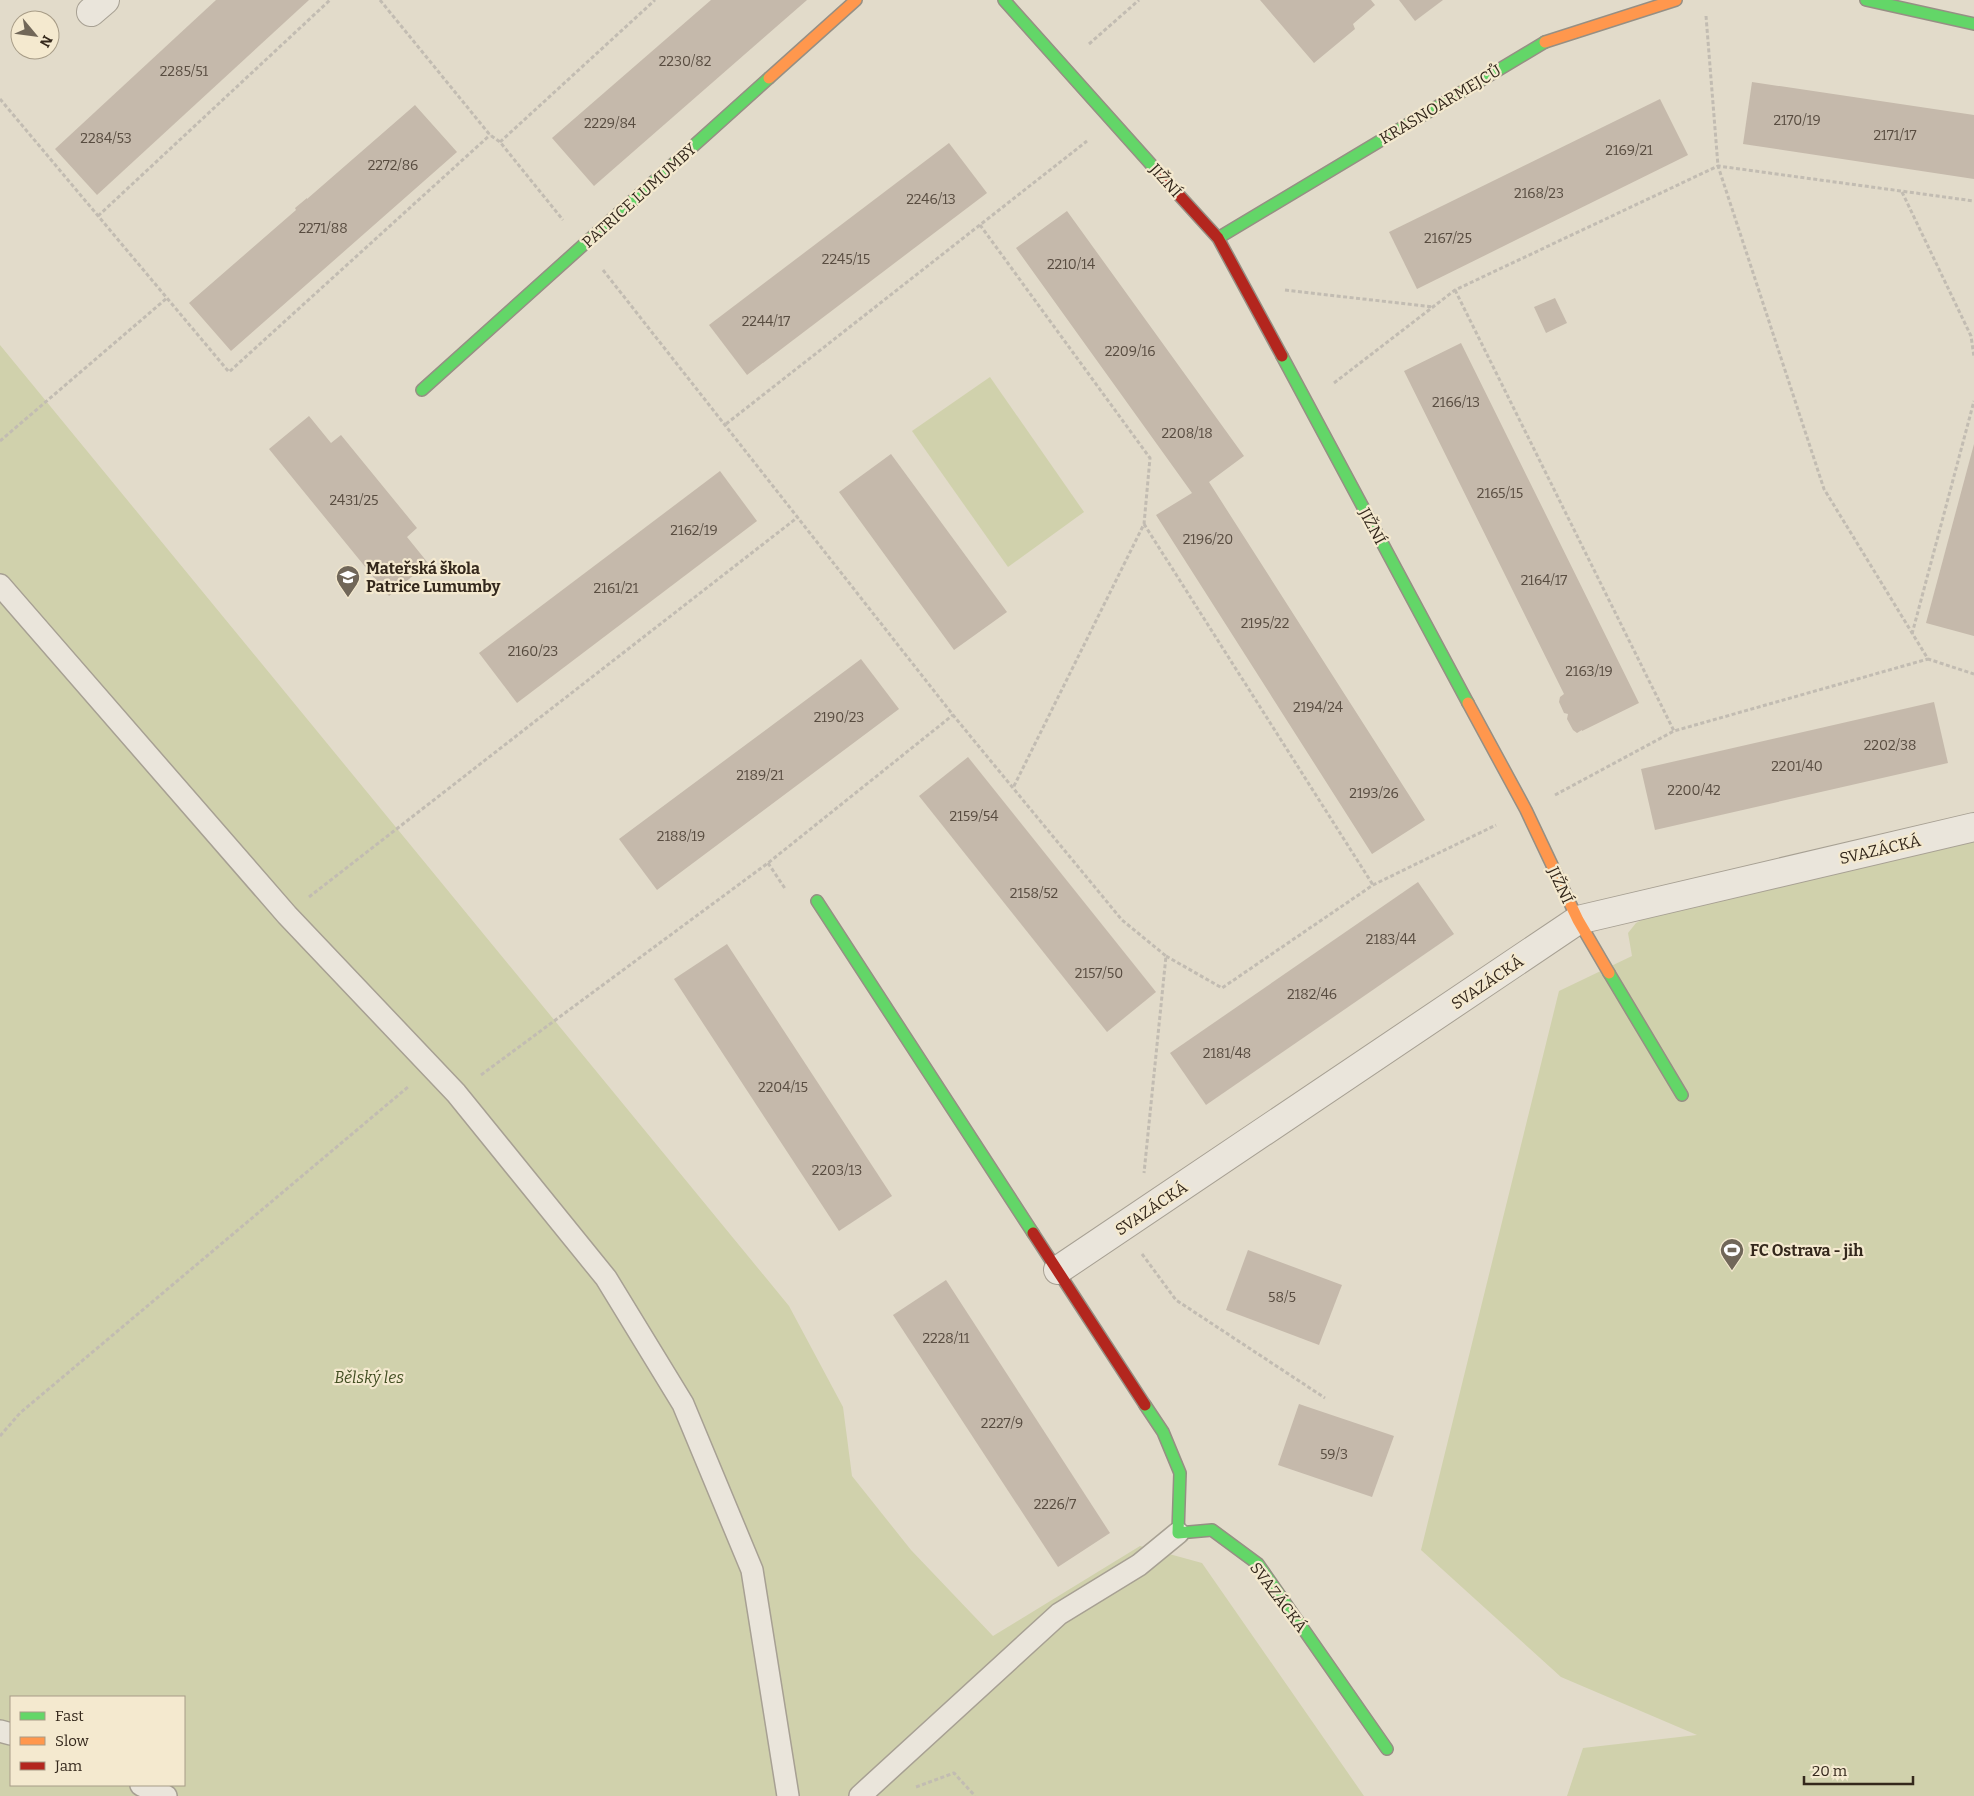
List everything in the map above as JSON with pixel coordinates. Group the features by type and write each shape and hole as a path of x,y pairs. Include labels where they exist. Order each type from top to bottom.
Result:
{"street":[{"name":"PATRICE LUMUMBY","path":"422,390 856,0"},
{"name":"JIŽNÍ","path":"1004,0 1218,238 1526,810 1578,920 1682,1095"},
{"name":"KRASNOARMEJCŮ","path":"1218,238 1541,44 1676,0"},
{"path":"1866,0 1974,24"},
{"name":"SVAZÁCKÁ","path":"1058,1270 1578,920 1974,827"},
{"path":"817,901 1163,1432 1180,1473 1178,1533"},
{"name":"SVAZÁCKÁ","path":"1178,1533 1212,1530 1258,1564 1387,1749"}],"lane":[{"path":"0,585 287,915 456,1093 606,1278 682,1404 752,1570 787,1789 804,1796"},
{"path":"860,1796 1059,1614 1139,1565 1178,1533"},
{"path":"143,1786 166,1796"}],"path":[{"path":"98,216 330,0"},
{"path":"380,0 490,135 500,142 726,424 953,715 1122,920 1166,956 1222,988 1373,886 1526,810 1674,731 1928,659 1974,674"},
{"path":"500,142 655,0"},
{"path":"1064,66 1139,0"},
{"path":"1705,10 1718,166 1824,489 1928,659"},
{"path":"0,99 229,372 490,135"},
{"path":"726,424 1113,121"},
{"path":"1307,404 1455,290 1718,166 1974,201"},
{"path":"1902,192 1971,336 1974,357"},
{"path":"980,225 1150,458 1144,524 1013,788"},
{"path":"1243,286 1433,307"},
{"path":"1455,290 1674,731"},
{"path":"0,441 167,298"},
{"path":"1912,634 1974,401"},
{"path":"287,915 798,517"},
{"path":"1144,524 1373,886"},
{"path":"456,1093 768,863 953,715"},
{"path":"1166,956 1131,1222 1176,1300 1325,1398"},
{"path":"0,1436 20,1413 431,1067"},
{"path":"910,1789 954,1772 976,1796"}],"green space":[{"name":"Bělský les","path":"0,345 789,1306 843,1407 852,1476 911,1550 993,1636 1140,1546 1202,1563 1364,1796 0,1796"},
{"path":"990,377 1084,512 1008,567 912,431"},
{"name":"FC Ostrava - jih","path":"1974,842 1974,1796 1567,1796 1583,1748 1697,1735 1561,1677 1421,1550 1559,991 1632,956 1628,933 1636,923 1647,917"}],"building":[{"path":"216,0 309,0 97,195 55,149"},
{"path":"711,0 807,0 594,186 552,138"},
{"path":"1260,0 1371,0 1375,5 1353,24 1355,29 1314,63"},
{"path":"1399,0 1443,0 1415,21"},
{"path":"1752,82 1974,115 1974,179 1743,144"},
{"path":"1660,99 1688,155 1417,289 1389,232"},
{"path":"415,105 457,152 231,351 189,303 296,210 295,208"},
{"path":"949,143 987,193 747,375 709,325"},
{"path":"1067,211 1244,456 1209,482 1425,820 1372,854 1156,515 1192,493 1016,248"},
{"path":"1555,298 1567,323 1546,333 1534,307"},
{"path":"1461,343 1639,703 1577,733 1573,730 1567,719 1568,714 1564,713 1559,702 1560,697 1564,694 1404,371"},
{"path":"309,416 331,443 341,435 417,528 407,537 428,563 389,596 269,449"},
{"path":"1974,444 1974,636 1926,623"},
{"path":"891,454 1007,612 954,650 839,492"},
{"path":"720,471 757,521 517,703 479,653"},
{"path":"861,659 899,709 657,890 619,839"},
{"path":"1934,702 1948,763 1655,830 1641,769"},
{"path":"968,757 1156,992 1107,1032 919,796"},
{"path":"1418,882 1454,934 1206,1105 1170,1053"},
{"path":"727,944 892,1196 839,1231 674,979"},
{"path":"1248,1250 1342,1285 1319,1345 1226,1310"},
{"path":"946,1280 1110,1533 1058,1567 893,1315"},
{"path":"1299,1404 1394,1436 1372,1497 1278,1465"}],"traffic: fast":[{"path":"1004,0 1157,171"},
{"path":"1866,0 1974,24"},
{"path":"1218,238 1545,42"},
{"path":"422,390 769,78"},
{"path":"1282,356 1468,703"},
{"path":"817,901 1033,1233"},
{"path":"1609,973 1682,1095"},
{"path":"1145,1405 1163,1432 1180,1473 1178,1533 1212,1530 1258,1564 1387,1749"}],"traffic: slow":[{"path":"769,78 856,0"},
{"path":"1545,42 1676,0"},
{"path":"1468,703 1526,810 1578,920 1609,973"}],"traffic: jam":[{"path":"1157,171 1218,238 1282,356"},
{"path":"1033,1233 1145,1405"}],"place":[{"name":"Mateřská škola Patrice Lumumby","path":"348,598"},
{"name":"FC Ostrava - jih","path":"1732,1271"}]}
